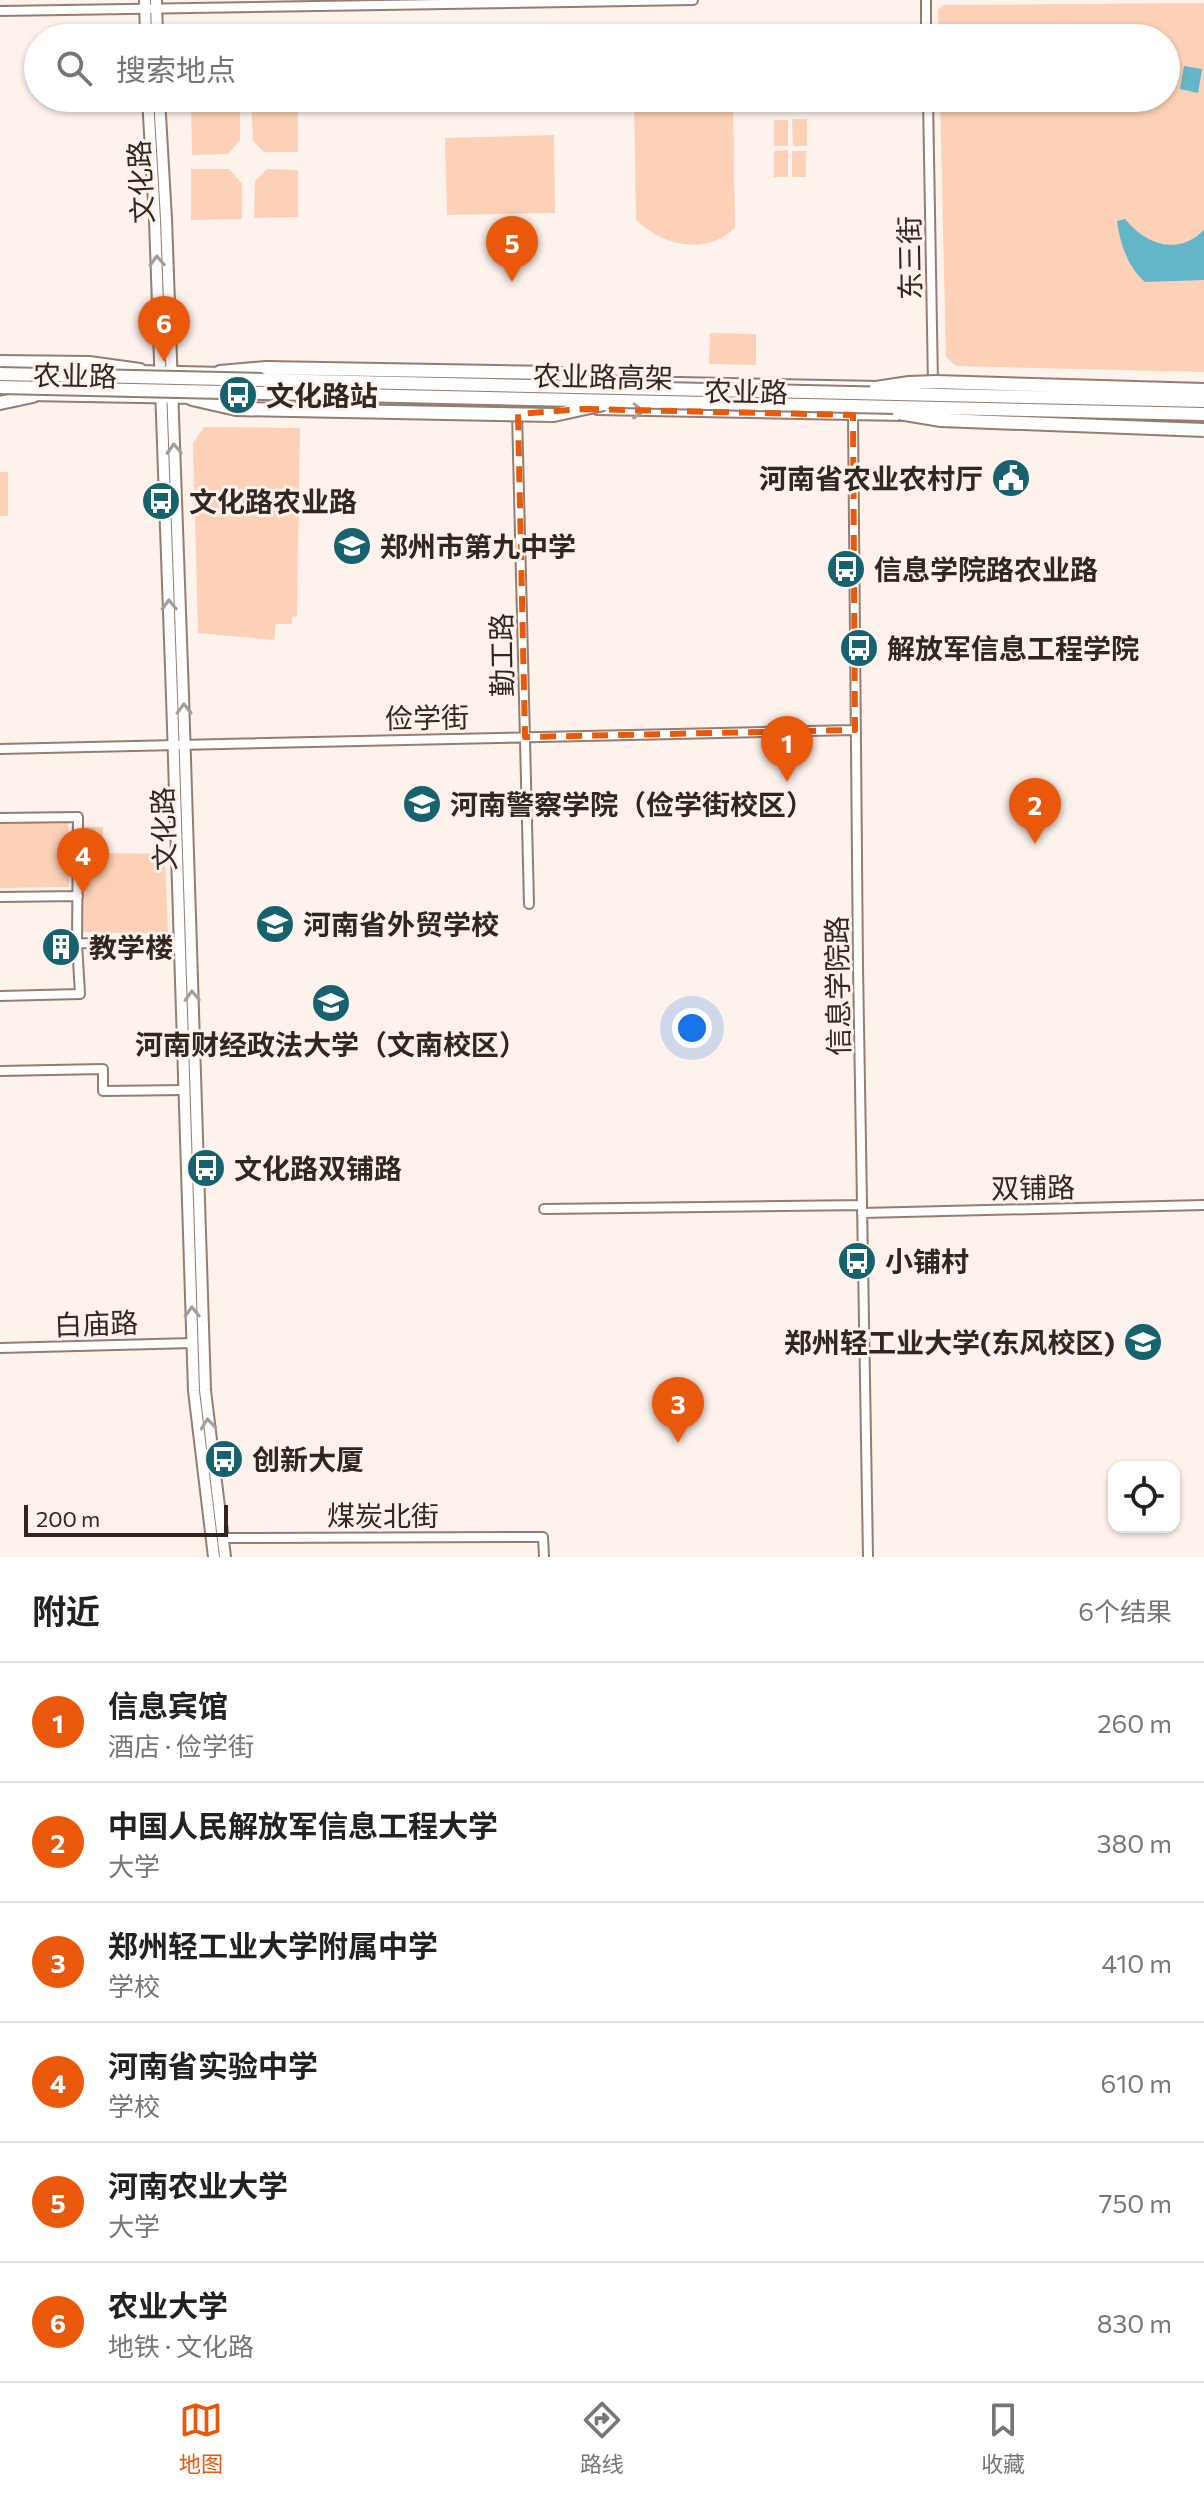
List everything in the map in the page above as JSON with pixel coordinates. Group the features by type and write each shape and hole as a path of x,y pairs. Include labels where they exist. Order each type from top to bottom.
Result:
{"highway":[{"path":"0,364 89,363 140,370"},
{"path":"220,372 266,368 557,373 604,387"},
{"name":"农业路高架","path":"0,374 1204,401"},
{"path":"856,392 894,384 936,382 1204,392"},
{"name":"农业路高架","path":"0,387 1204,414"},
{"path":"0,403 33,396"},
{"path":"192,399 236,409 554,415 623,400"},
{"path":"865,406 941,420 1204,427"}],"main road":[{"path":"148,24 150,4"},
{"path":"150,4 154,24"},
{"name":"文化路","path":"149,112 166,370"},
{"name":"文化路","path":"159,112 179,745 205,1390 225,1557"},
{"name":"文化路","path":"179,745 180,946 193,1343 197,1422 214,1557"}],"street":[{"path":"0,11 150,4 693,0"},
{"path":"926,0 926,24"},
{"name":"东三街","path":"928,112 934,416"},
{"name":"农业路","path":"0,364 220,372 1204,392"},
{"name":"农业路","path":"0,396 934,416 1204,427"},
{"name":"勤工路","path":"517,406 529,904"},
{"name":"信息学院路","path":"853,415 868,1557"},
{"name":"俭学街","path":"0,749 855,730"},
{"path":"0,818 78,817 77,943 80,994 0,996"},
{"path":"0,897 78,896"},
{"path":"77,943 180,946"},
{"path":"0,1071 103,1069 103,1091 185,1090"},
{"name":"双铺路","path":"544,1209 1204,1205"},
{"name":"白庙路","path":"0,1348 193,1343"},
{"name":"煤炭北街","path":"223,1538 543,1537 544,1557"}],"highlighted area":[{"path":"583,409 853,415 855,730 525,737 518,414"}],"shaded area":[{"path":"1204,3 1204,372 956,366 946,357 940,112 1180,112 1180,24 938,24 938,10 943,5"},
{"path":"191,112 240,112 240,140 228,154 192,155"},
{"path":"252,112 298,112 298,152 264,152 253,141"},
{"path":"634,112 733,112 735,228 711,242 685,244 659,236 636,220"},
{"path":"792,119 807,119 807,146 793,146"},
{"path":"774,120 788,120 788,146 774,146"},
{"path":"554,135 555,213 447,215 445,138"},
{"path":"788,150 788,177 774,177 774,151"},
{"path":"792,151 806,151 806,177 792,177"},
{"path":"191,169 229,169 242,184 242,219 191,220"},
{"path":"267,169 298,170 298,217 254,218 255,181"},
{"path":"710,333 756,334 756,365 709,364"},
{"path":"204,427 300,428 297,616 292,617 292,624 276,624 274,640 198,633 193,443"},
{"path":"0,472 8,472 8,516 0,516"},
{"path":"68,822 69,887 0,888 0,823"},
{"path":"82,827 103,827 103,853 165,854 168,934 82,932"}],"water":[{"path":"1184,66 1202,69 1198,93 1180,89"},
{"path":"1125,219 1152,241 1163,244 1184,243 1204,230 1204,280 1145,282 1133,269 1122,246 1117,221"}],"place":[{"name":"河南农业大学","path":"512,282"},
{"name":"农业大学","path":"164,362"},
{"name":"文化路站","path":"238,395"},
{"name":"河南省农业农村厅","path":"1011,478"},
{"name":"文化路农业路","path":"161,501"},
{"name":"郑州市第九中学","path":"352,546"},
{"name":"信息学院路农业路","path":"846,569"},
{"name":"解放军信息工程学院","path":"859,648"},
{"name":"信息宾馆","path":"787,782"},
{"name":"河南警察学院（俭学街校区）","path":"422,804"},
{"name":"中国人民解放军信息工程大学","path":"1035,844"},
{"name":"河南省实验中学","path":"83,894"},
{"name":"河南省外贸学校","path":"275,924"},
{"name":"教学楼","path":"61,947"},
{"name":"河南财经政法大学（文南校区）","path":"331,1003"},
{"name":"文化路双铺路","path":"206,1168"},
{"name":"小铺村","path":"857,1261"},
{"name":"郑州轻工业大学(东风校区)","path":"1143,1342"},
{"name":"郑州轻工业大学附属中学","path":"678,1443"},
{"name":"创新大厦","path":"224,1459"}]}
